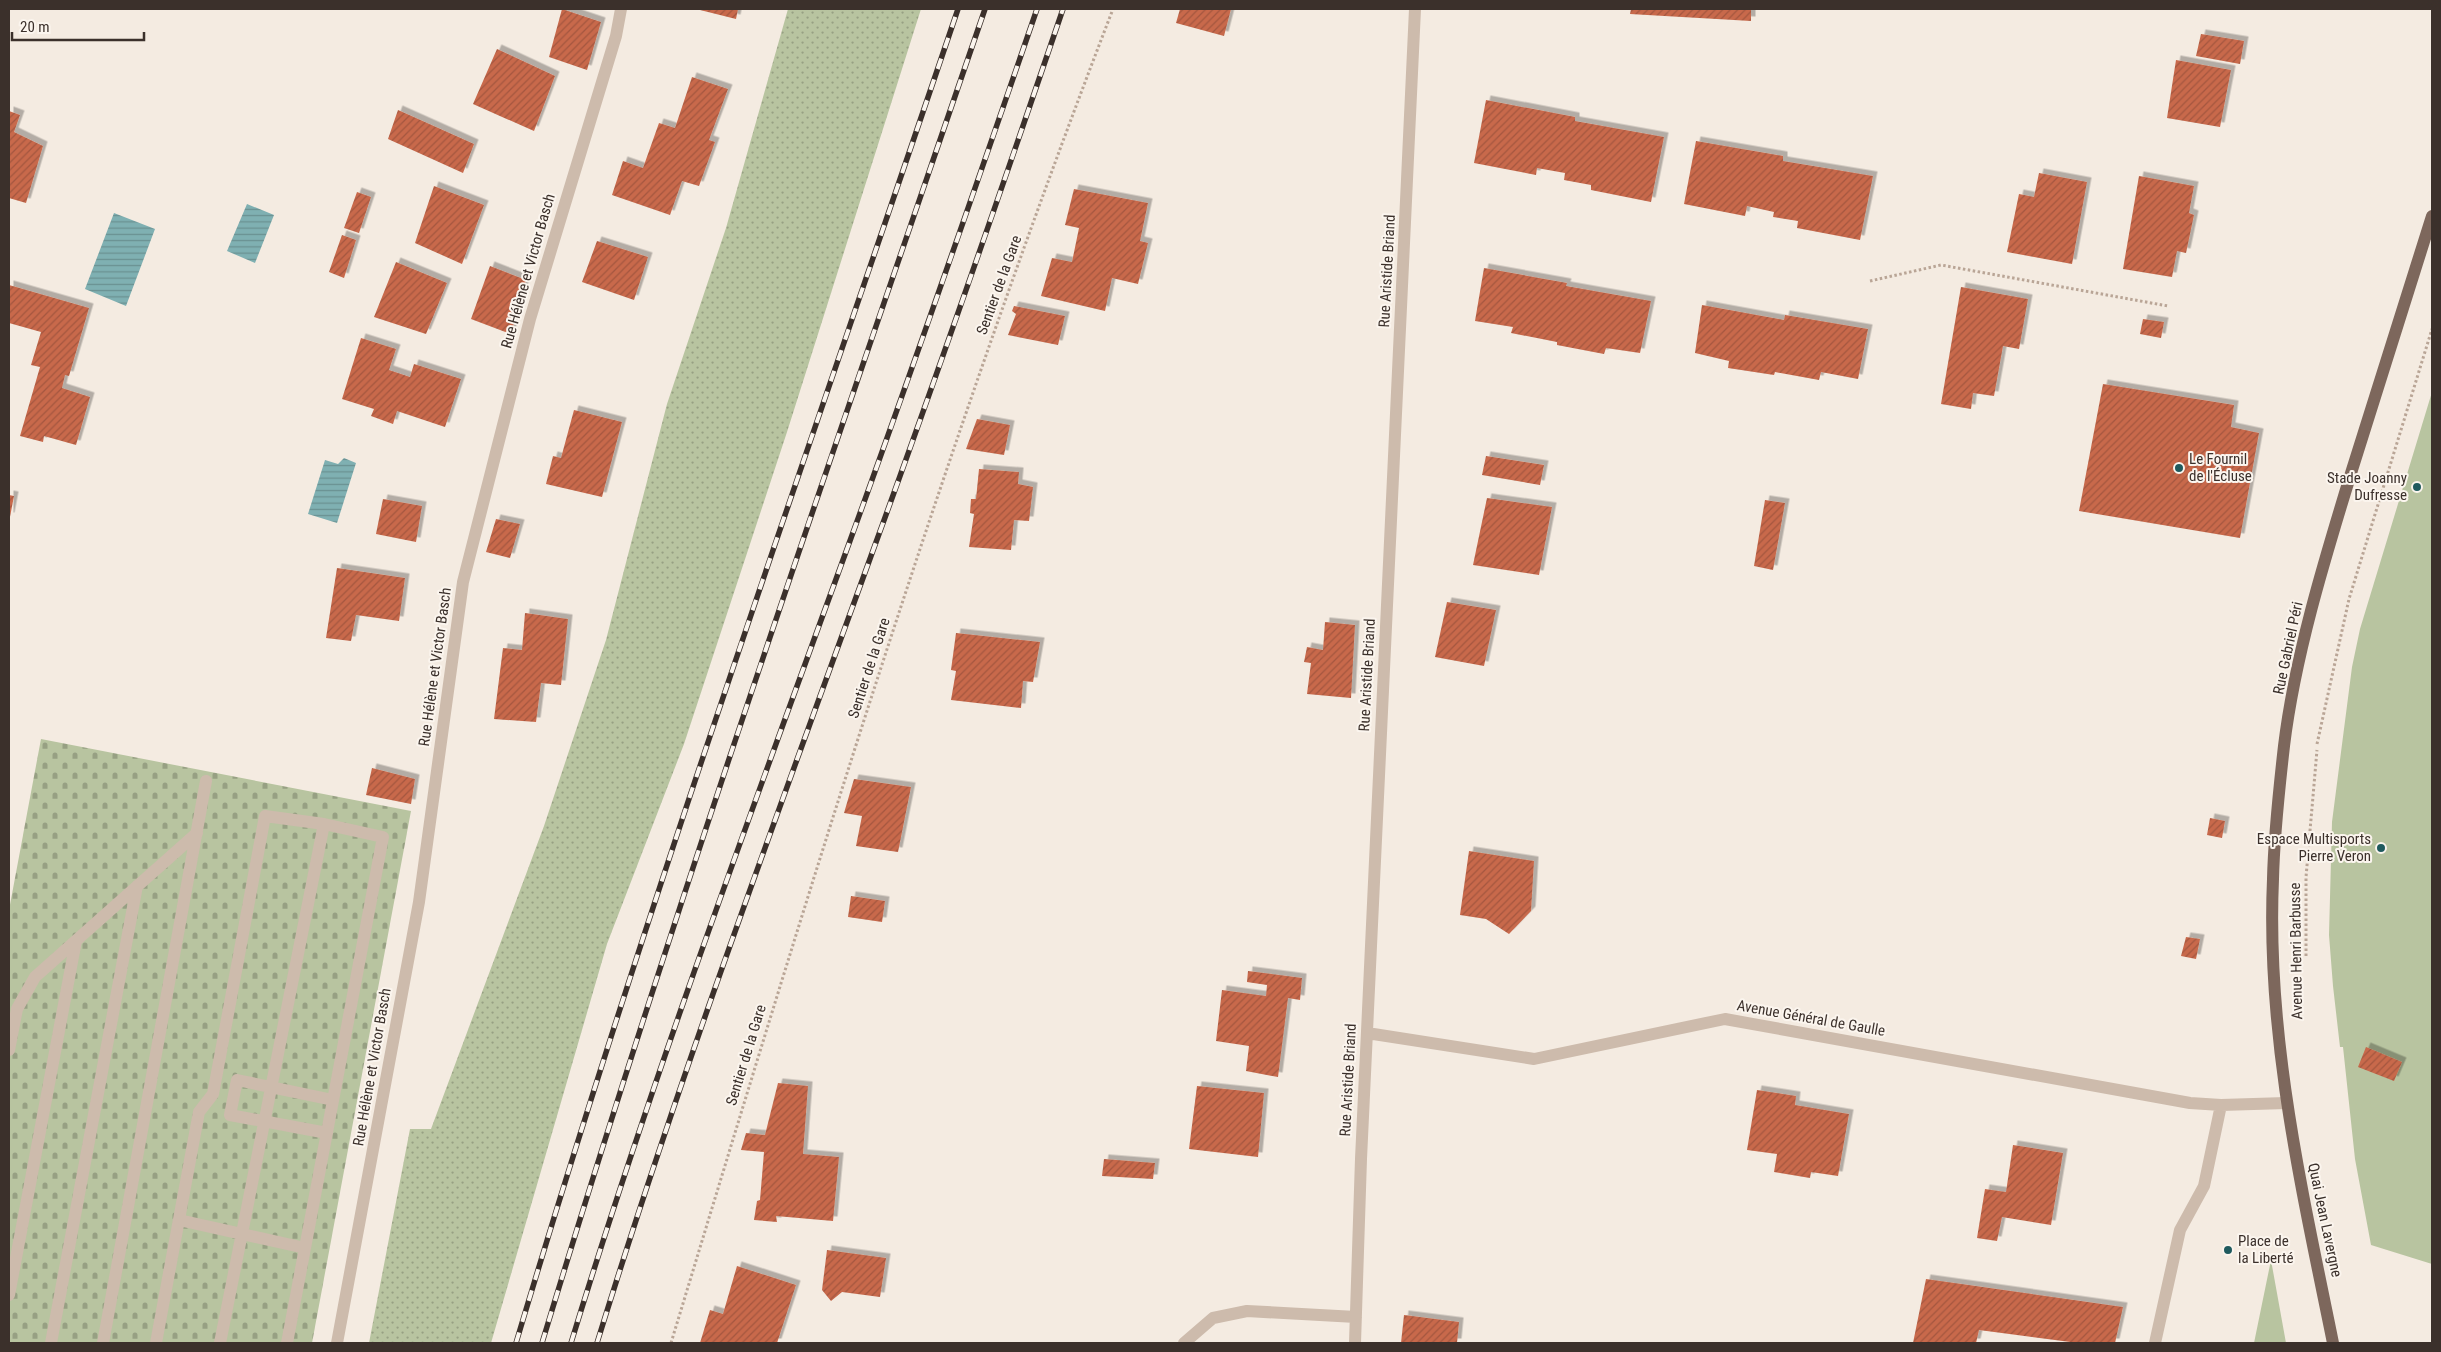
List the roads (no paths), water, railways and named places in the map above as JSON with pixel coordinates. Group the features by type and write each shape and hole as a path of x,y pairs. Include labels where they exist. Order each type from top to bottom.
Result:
{"main road":[{"name":"Rue Gabriel Péri","path":"2286,1103 2276,1006 2272,879 2284,744 2300,664 2325,558 2432,216"},
{"name":"Quai Jean Lavergne","path":"2286,1103 2333,1343"}],"street":[{"name":"Rue Hélène et Victor Basch","path":"338,1343 419,902 463,582 530,319 616,36 621,9"},
{"name":"Rue Aristide Briand","path":"1354,1343 1415,9"},
{"path":"103,1343 206,781"},
{"path":"156,1343 199,1112 213,1094 265,816 324,824 383,837 287,1343"},
{"path":"220,1343 324,824"},
{"path":"9,1050 17,1009 35,977 197,833"},
{"path":"51,1343 137,886"},
{"path":"9,1295 76,941"},
{"name":"Avenue Général de Gaulle","path":"1367,1033 1534,1059 1725,1019 2190,1103 2221,1105 2286,1103"},
{"path":"327,1133 230,1115 237,1080 333,1100"},
{"path":"2155,1343 2180,1230 2204,1186 2221,1105"},
{"path":"179,1220 305,1248"},
{"path":"1184,1343 1213,1318 1247,1311 1356,1317"}],"water":[{"path":"247,204 274,215 255,263 227,251"},
{"path":"114,213 155,229 126,306 85,289"},
{"path":"344,458 356,463 337,523 308,514 325,460 338,464"}],"railway":[{"path":"516,1343 620,1007 675,840 958,9"},
{"path":"542,1343 647,1008 702,841 985,9"},
{"path":"571,1343 670,1040 898,406 1037,9"},
{"path":"597,1343 696,1042 923,411 1063,9"}],"place":[{"name":"Le Fournil de l'Écluse","path":"2179,468"},
{"name":"Stade Joanny Dufresse","path":"2417,487"},
{"name":"Espace Multisports Pierre Veron","path":"2381,848"},
{"name":"Place de la Liberté","path":"2228,1250"}]}
